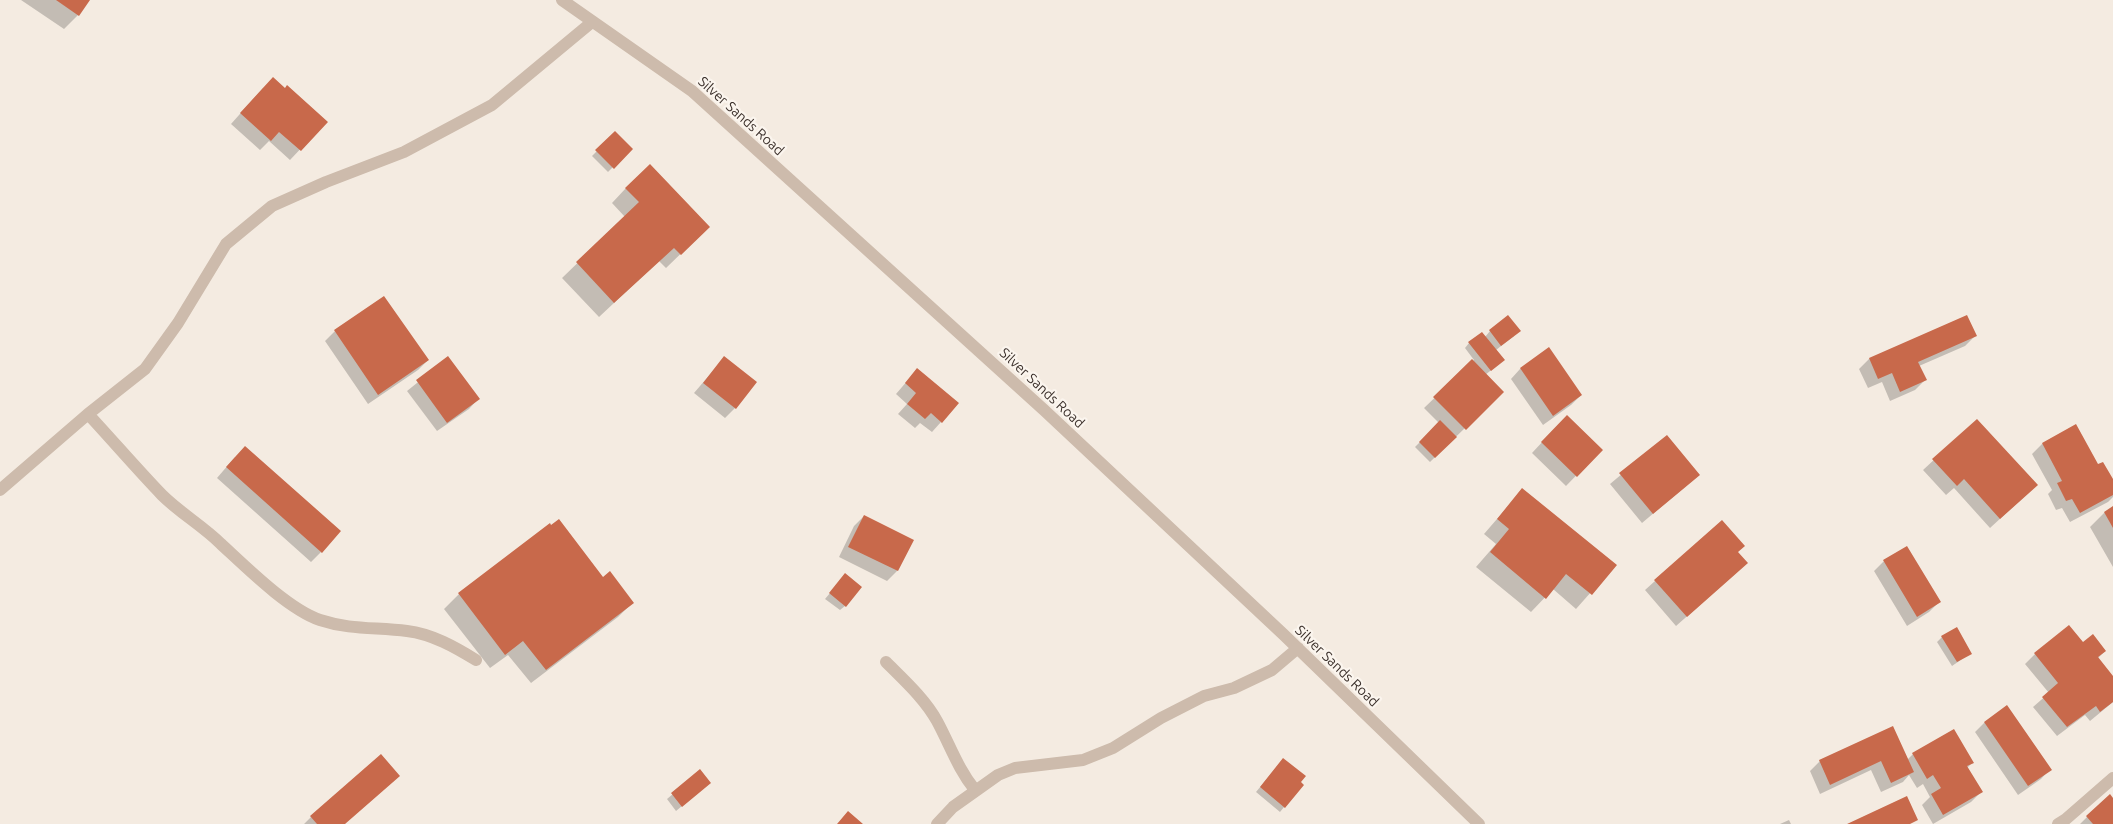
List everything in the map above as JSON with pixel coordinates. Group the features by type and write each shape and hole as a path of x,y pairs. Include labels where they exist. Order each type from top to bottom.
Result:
{"street":[{"name":"Silver Sands Road","path":"562,0 692,91 1044,410 1298,648 1479,824"},
{"path":"0,490 88,414 145,369 178,324 226,244 272,206 326,182 404,152 492,105 592,22"},
{"path":"88,414 164,497 212,535 264,583 318,620 340,626 365,629 408,630 435,638 476,660"},
{"path":"937,824 953,807 998,775 1015,768 1083,760 1113,748 1161,718 1204,696 1234,688 1272,670 1298,648"},
{"path":"886,662 921,700 937,721 956,762 975,790"},
{"path":"2058,824 2066,820 2113,778"}],"building":[{"path":"56,0 90,0 79,16"},
{"path":"273,77 285,88 287,85 328,122 301,151 279,132 271,141 240,113"},
{"path":"615,131 633,149 614,169 595,150"},
{"path":"650,164 710,227 681,255 674,248 614,303 576,262 639,202 625,188"},
{"path":"384,296 429,360 378,395 334,330"},
{"path":"1508,315 1521,331 1501,346 1489,330"},
{"path":"1967,315 1977,336 1918,362 1927,380 1900,392 1892,373 1878,379 1869,358"},
{"path":"1482,332 1505,360 1491,371 1468,342"},
{"path":"1549,347 1582,395 1553,416 1520,368"},
{"path":"448,356 480,399 447,423 416,380"},
{"path":"724,356 757,382 736,409 703,383"},
{"path":"1472,359 1504,392 1466,430 1433,397"},
{"path":"917,368 959,403 942,423 931,413 925,419 907,404 916,393 905,383"},
{"path":"1567,415 1603,450 1577,477 1541,442"},
{"path":"1977,419 2038,485 2000,519 1964,479 1957,486 1932,459"},
{"path":"1440,420 1457,437 1435,458 1419,442"},
{"path":"2076,424 2098,464 2103,462 2113,479 2113,495 2080,513 2072,499 2066,501 2057,483 2062,481 2042,443"},
{"path":"1667,435 1700,475 1653,514 1619,473"},
{"path":"245,446 341,531 322,553 226,467"},
{"path":"1522,488 1617,565 1592,595 1566,574 1546,599 1490,552 1509,529 1497,519"},
{"path":"2113,506 2113,528 2104,512"},
{"path":"864,515 914,540 898,571 848,547"},
{"path":"559,519 603,577 610,571 634,603 546,670 523,641 505,655 458,593 550,523 551,525"},
{"path":"1722,520 1745,546 1738,552 1748,563 1687,617 1654,580"},
{"path":"1907,546 1941,602 1917,617 1883,560"},
{"path":"845,573 862,587 846,607 829,593"},
{"path":"2069,625 2083,642 2093,634 2106,651 2098,657 2113,676 2113,702 2100,712 2096,706 2067,727 2042,697 2058,683 2034,653"},
{"path":"1957,627 1972,654 1957,662 1941,636"},
{"path":"2007,705 2052,770 2028,786 1984,722"},
{"path":"1893,726 1914,772 1891,783 1881,761 1830,785 1819,760"},
{"path":"1954,729 1974,763 1967,766 1983,792 1943,815 1931,794 1941,788 1933,775 1927,779 1912,753"},
{"path":"381,754 400,776 345,824 317,824 310,816"},
{"path":"1283,758 1306,776 1301,782 1304,785 1285,808 1260,787"},
{"path":"700,769 711,783 682,807 671,793"},
{"path":"2110,794 2113,798 2113,824 2093,824 2086,816"},
{"path":"1907,796 1918,820 1910,824 1847,824"},
{"path":"848,811 863,824 837,824"}]}
